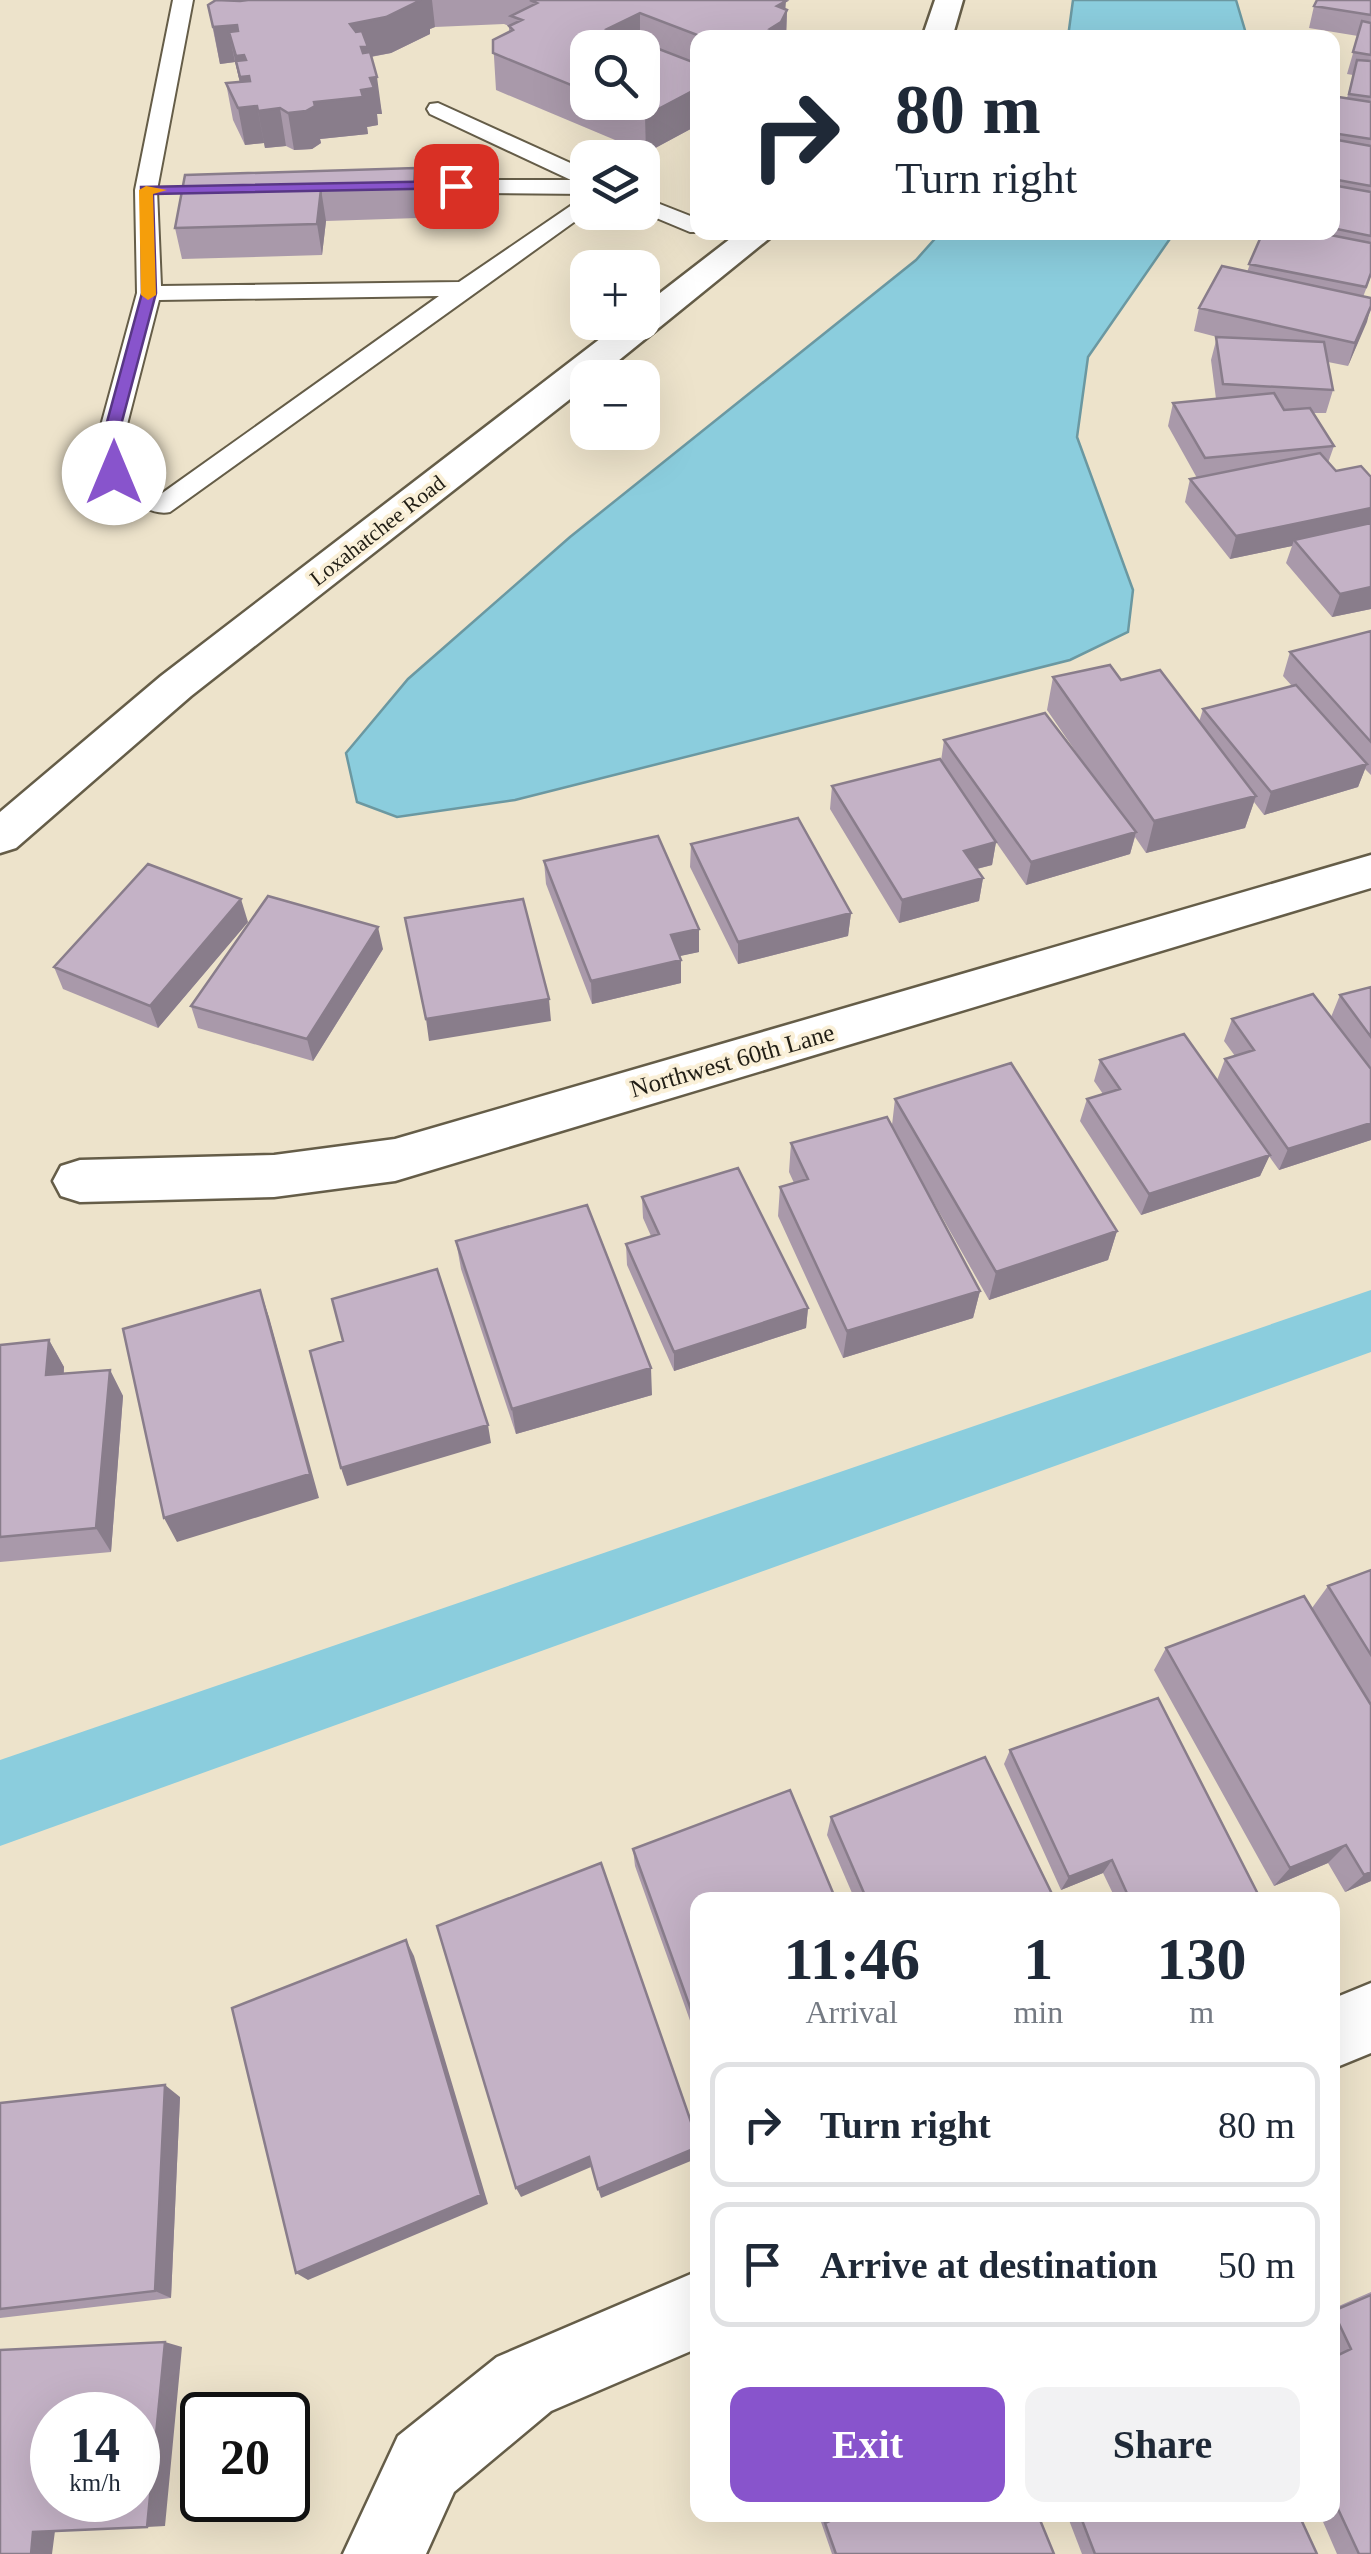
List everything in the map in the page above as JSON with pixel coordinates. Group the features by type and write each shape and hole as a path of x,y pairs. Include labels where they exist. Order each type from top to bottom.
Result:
{"street":[{"path":"940,30 949,0"},
{"name":"Loxahatchee Road","path":"0,837 176,686 733,240"},
{"name":"Northwest 60th Lane","path":"80,1180 274,1176 394,1160 1371,871"},
{"path":"1340,2031 1371,2018"},
{"path":"384,2554 426,2464 524,2384 690,2312"}],"lane":[{"path":"183,0 156,190 149,293 108,444 114,473 161,506 570,213"},
{"path":"438,109 570,171"},
{"path":"340,187 570,188"},
{"path":"660,212 690,225"},
{"path":"149,293 462,288"}],"water":[{"path":"1073,0 1236,0 1245,30 1069,30"},
{"path":"934,240 1169,240 1088,357 1077,437 1133,590 1128,632 1070,660 515,800 397,817 357,802 346,753 408,679 570,537 916,260"}],"building":[{"path":"216,0 421,0 386,17 350,24 356,32 362,31 368,47 361,47 363,53 370,52 377,77 370,78 374,88 361,90 363,97 314,102 315,106 306,111 288,113 280,108 238,108 226,83 250,81 249,76 240,77 236,61 246,60 244,55 236,56 229,32 238,31 237,25 213,27 208,5"},
{"path":"530,0 782,0 786,1 777,6 787,10 781,22 770,29 773,30 690,32 640,13 610,30 570,30 570,85 493,53 493,40 513,30 509,26 522,20 511,16 537,3"},
{"path":"1317,0 1371,0 1371,15 1314,6"},
{"path":"1362,21 1371,23 1371,55 1353,52"},
{"path":"660,49 690,61 690,92 660,108"},
{"path":"1357,60 1371,61 1371,97 1349,94"},
{"path":"1340,97 1371,102 1371,139 1340,134"},
{"path":"1340,140 1371,146 1371,186 1340,180"},
{"path":"415,168 414,187 321,189 317,224 175,228 185,175"},
{"path":"1340,186 1371,192 1371,236 1340,230"},
{"path":"1340,237 1371,243 1371,273 1366,287 1249,264 1260,240 1340,240"},
{"path":"1222,266 1371,298 1371,306 1355,343 1199,308"},
{"path":"1216,337 1324,342 1333,390 1223,384"},
{"path":"1274,393 1284,410 1310,408 1334,446 1205,458 1173,403"},
{"path":"1320,453 1336,471 1361,466 1371,477 1371,508 1236,536 1190,479"},
{"path":"1371,523 1371,587 1340,594 1294,540"},
{"path":"1371,631 1371,742 1290,652"},
{"path":"1110,665 1121,680 1160,670 1256,796 1154,821 1053,677"},
{"path":"1296,685 1367,764 1271,792 1203,709"},
{"path":"1045,713 1136,832 1031,862 944,740"},
{"path":"940,759 996,842 964,851 983,878 902,900 832,786"},
{"path":"798,818 851,913 738,942 691,844"},
{"path":"658,836 699,929 671,935 681,960 591,981 544,861"},
{"path":"148,864 241,899 150,1006 54,967"},
{"path":"268,896 378,927 307,1039 191,1006"},
{"path":"523,899 549,999 426,1019 405,918"},
{"path":"1371,987 1371,1037 1340,995"},
{"path":"1313,994 1371,1069 1371,1123 1288,1149 1225,1059 1254,1050 1232,1019"},
{"path":"1184,1034 1270,1155 1149,1194 1087,1099 1120,1089 1100,1060"},
{"path":"1011,1063 1117,1231 996,1272 895,1099"},
{"path":"887,1117 980,1291 847,1331 780,1187 808,1179 791,1143"},
{"path":"738,1168 808,1308 674,1352 626,1244 659,1234 642,1197"},
{"path":"587,1205 651,1368 512,1409 456,1241"},
{"path":"437,1269 488,1425 341,1468 310,1351 343,1341 332,1299"},
{"path":"260,1290 310,1474 164,1518 123,1329"},
{"path":"49,1340 46,1375 110,1370 96,1528 0,1537 0,1345"},
{"path":"1371,1570 1371,1655 1328,1586"},
{"path":"1304,1596 1371,1705 1371,1872 1364,1875 1346,1845 1290,1868 1166,1648"},
{"path":"1158,1698 1257,1892 1126,1892 1112,1860 1069,1877 1010,1750"},
{"path":"985,1757 1051,1892 864,1892 831,1817"},
{"path":"790,1790 833,1892 690,1892 690,2007 633,1849"},
{"path":"601,1863 690,2119 690,2150 598,2189 589,2157 516,2188 437,1926"},
{"path":"406,1940 481,2195 296,2273 232,2008"},
{"path":"165,2085 155,2291 0,2309 0,2103"},
{"path":"1371,2295 1371,2554 1359,2554 1340,2513 1340,2354 1351,2349 1340,2326 1340,2308"},
{"path":"165,2342 160,2393 30,2392 30,2522 147,2522 147,2527 33,2532 31,2554 0,2554 0,2350"},
{"path":"1041,2522 1054,2554 836,2554 825,2523"},
{"path":"1083,2522 1302,2522 1317,2554 1095,2554"}],"waterway":[{"path":"0,1803 1371,1321"}],"slow traffic":[{"path":"148,295 146,190 160,190"}],"route":[{"path":"114,473 108,444 149,293 146,190 456,186"}]}
